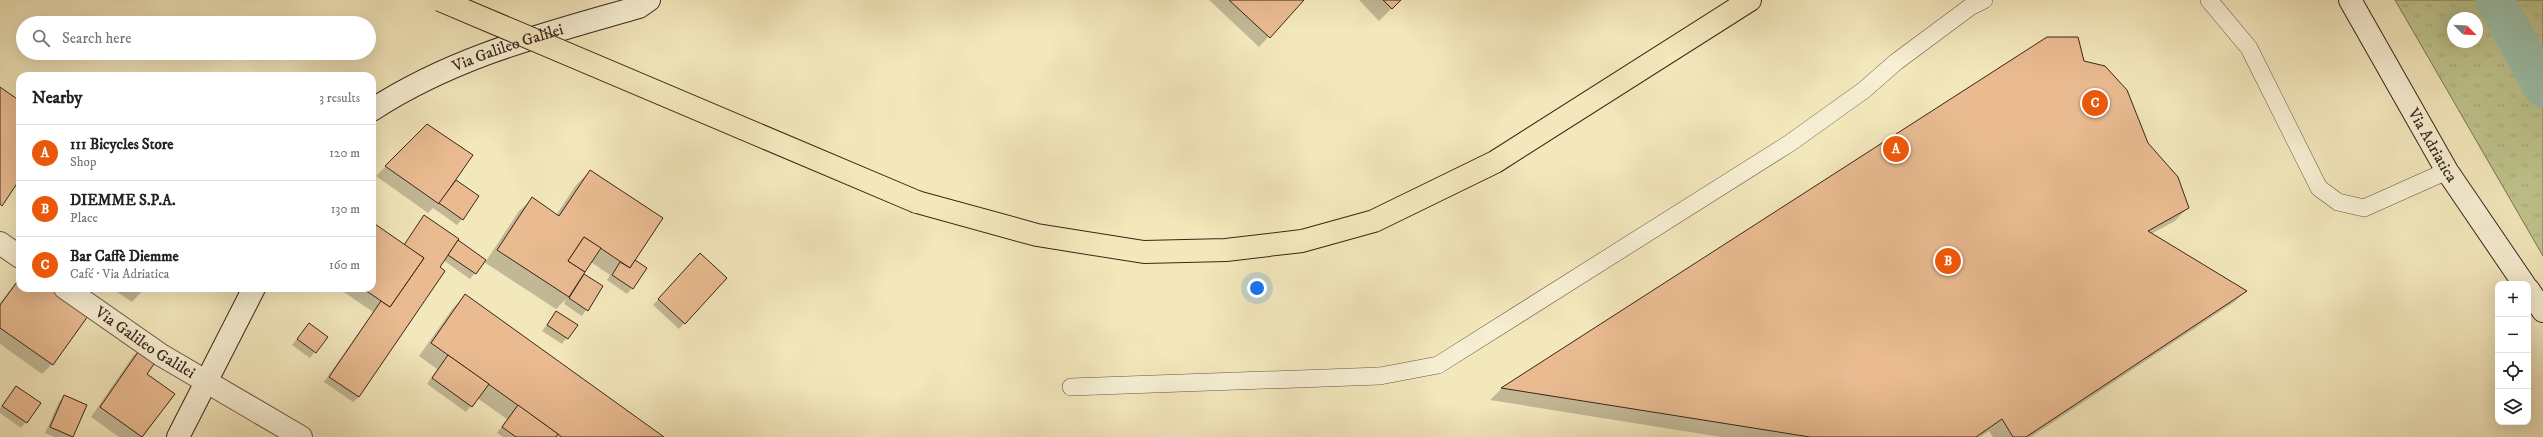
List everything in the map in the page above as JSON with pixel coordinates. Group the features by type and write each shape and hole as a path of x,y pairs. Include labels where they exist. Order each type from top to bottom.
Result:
{"highway":[{"path":"440,0 917,202 1037,235 1144,252 1226,250 1302,241 1374,221 1495,162 1750,0"}],"street":[{"name":"Via Galileo Galilei","path":"376,107 408,87 467,60 639,7 649,0"},
{"name":"Via Adriatica","path":"2350,0 2447,171 2522,281"},
{"path":"0,243 16,254"},
{"name":"Via Galileo Galilei","path":"71,292 161,355 207,380"},
{"name":"Via Galileo Galilei","path":"178,437 252,292"},
{"path":"2531,293 2543,311"},
{"path":"207,380 301,437"}],"lane":[{"path":"1071,387 1380,376 1438,365 1790,143 1864,90 1896,62 1970,7 1984,0"},
{"path":"2209,0 2249,48 2318,188 2338,202 2364,208 2447,171"}],"green space":[{"path":"2395,0 2543,0 2543,256"}],"building":[{"path":"1229,0 1304,0 1270,38"},
{"path":"1383,0 1401,0 1392,9"},
{"path":"2047,37 2078,37 2084,61 2105,66 2127,90 2148,143 2178,177 2189,208 2148,231 2247,291 2026,437 2013,437 2002,419 1976,437 1810,437 1501,388"},
{"path":"0,87 16,98 16,185 2,206 0,204"},
{"path":"427,124 473,155 439,204 385,166"},
{"path":"590,170 663,218 630,268 584,237 568,261 585,272 569,297 497,250 532,197 559,216"},
{"path":"456,180 479,196 463,220 439,203"},
{"path":"424,215 459,239 440,267 445,271 359,397 329,377 381,301 390,307 424,258 404,245"},
{"path":"376,225 424,258 390,307 368,292 376,292"},
{"path":"584,237 601,248 585,272 568,261"},
{"path":"458,240 486,260 476,274 448,255"},
{"path":"700,253 727,278 685,324 658,299"},
{"path":"635,260 647,268 633,289 612,275 620,262 630,268"},
{"path":"584,274 603,286 588,311 569,298"},
{"path":"16,283 16,292 55,292 88,316 53,365 0,328 0,305"},
{"path":"465,294 664,437 562,437 431,343"},
{"path":"556,311 578,325 568,339 547,325"},
{"path":"309,323 328,337 316,353 297,339"},
{"path":"143,345 159,357 147,374 175,394 142,437 100,407"},
{"path":"448,355 489,384 472,407 432,378"},
{"path":"16,386 41,403 27,423 2,406"},
{"path":"64,395 87,405 73,437 50,427"},
{"path":"518,405 558,434 556,437 516,437 502,427"}],"waterway":[{"path":"2495,0 2543,88"}],"place":[{"name":"Bar Caffè Diemme","path":"2095,103"},
{"name":"111 Bicycles Store","path":"1896,149"},
{"name":"DIEMME S.P.A.","path":"1948,261"}]}
